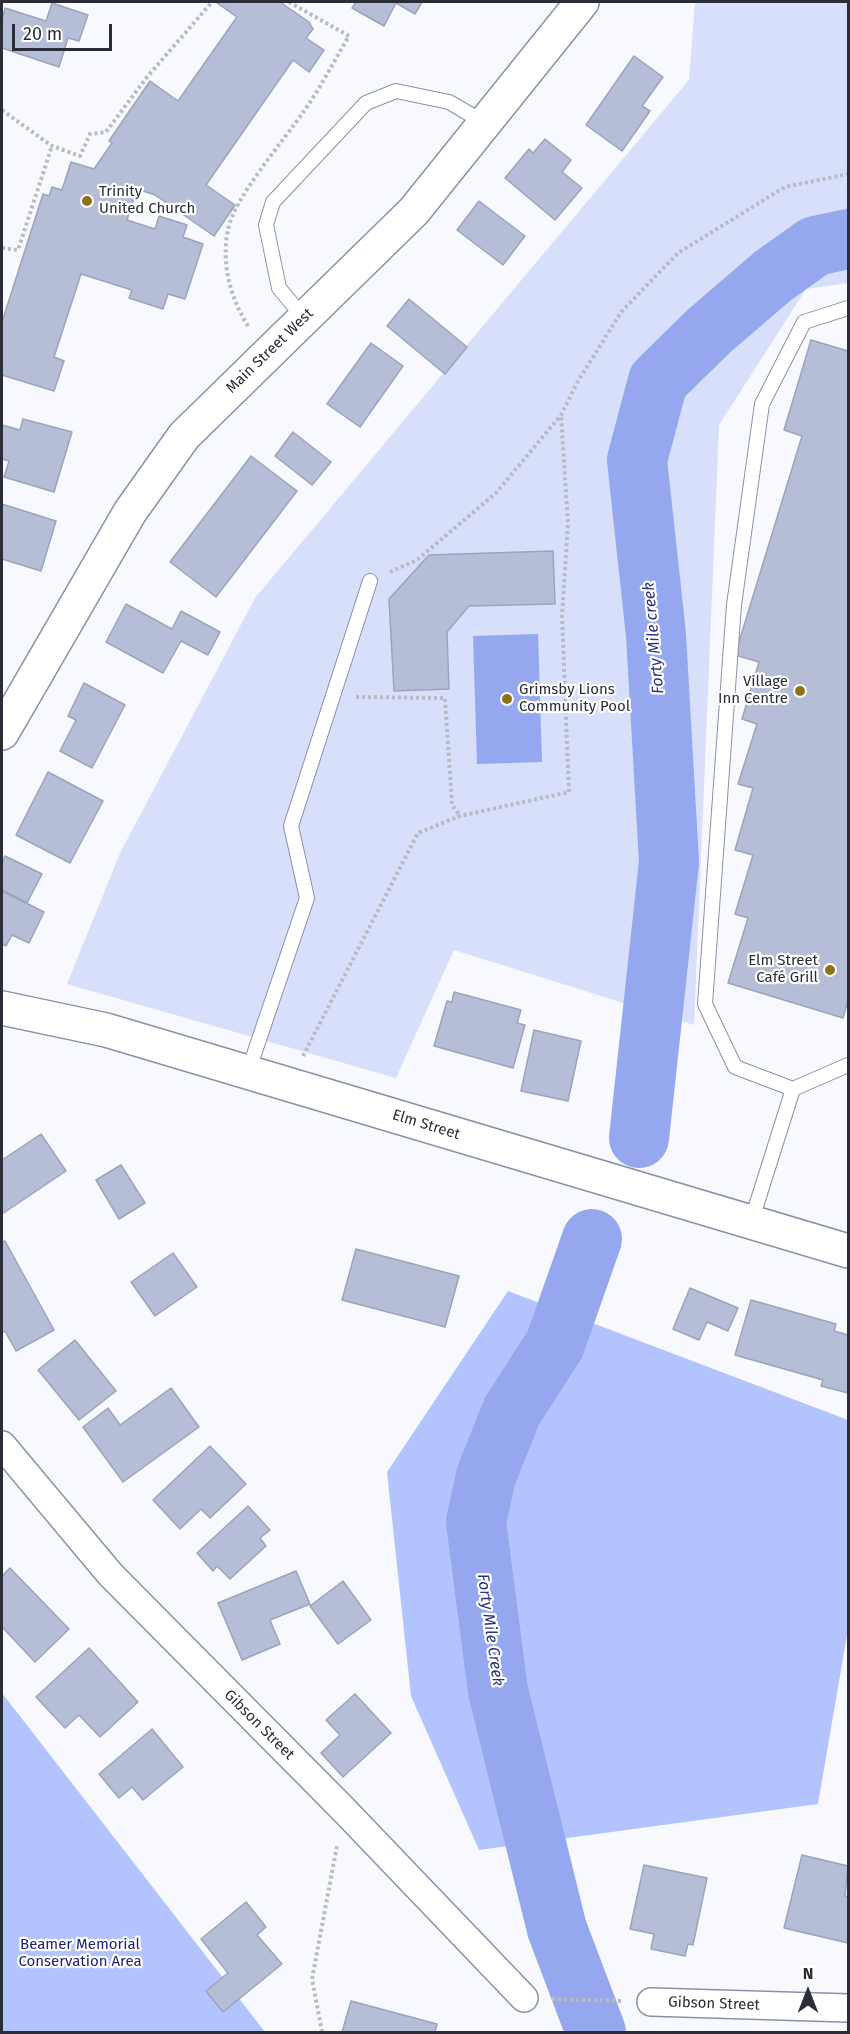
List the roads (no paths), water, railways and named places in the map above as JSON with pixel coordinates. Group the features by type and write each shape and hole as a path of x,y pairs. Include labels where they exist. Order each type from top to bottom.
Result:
{"main road":[{"name":"Main Street West","path":"2,733 130,512 184,436 414,211 582,2"},
{"name":"Elm Street","path":"2,1008 105,1030 849,1251"}],"street":[{"name":"Gibson Street","path":"2,1445 110,1574 344,1810 524,1998"},
{"name":"Gibson Street","path":"651,2002 849,2008"}],"lane":[{"path":"304,318 279,288 266,225 273,202 366,103 396,91 449,102 485,123"},
{"path":"849,308 804,322 762,404 734,605 705,1004 735,1066 794,1089 849,1065"},
{"path":"248,1072 307,898 291,826 370,581"},
{"path":"751,1222 794,1089"}],"waterway":[{"name":"Forty Mile creek","path":"639,1138 669,862 656,635 637,460 658,381 709,331 773,276 815,246 848,239"},
{"name":"Forty Mile Creek","path":"592,1239 555,1344 512,1411 486,1476 476,1522 498,1691 557,1929 596,2032"}],"place":[{"name":"Trinity United Church","path":"87,201"},
{"name":"Village Inn Centre","path":"800,691"},
{"name":"Grimsby Lions Community Pool","path":"507,699"},
{"name":"Elm Street Café Grill","path":"830,970"}],"park label":[{"name":"Beamer Memorial Conservation Area","path":"80,1954"}]}
